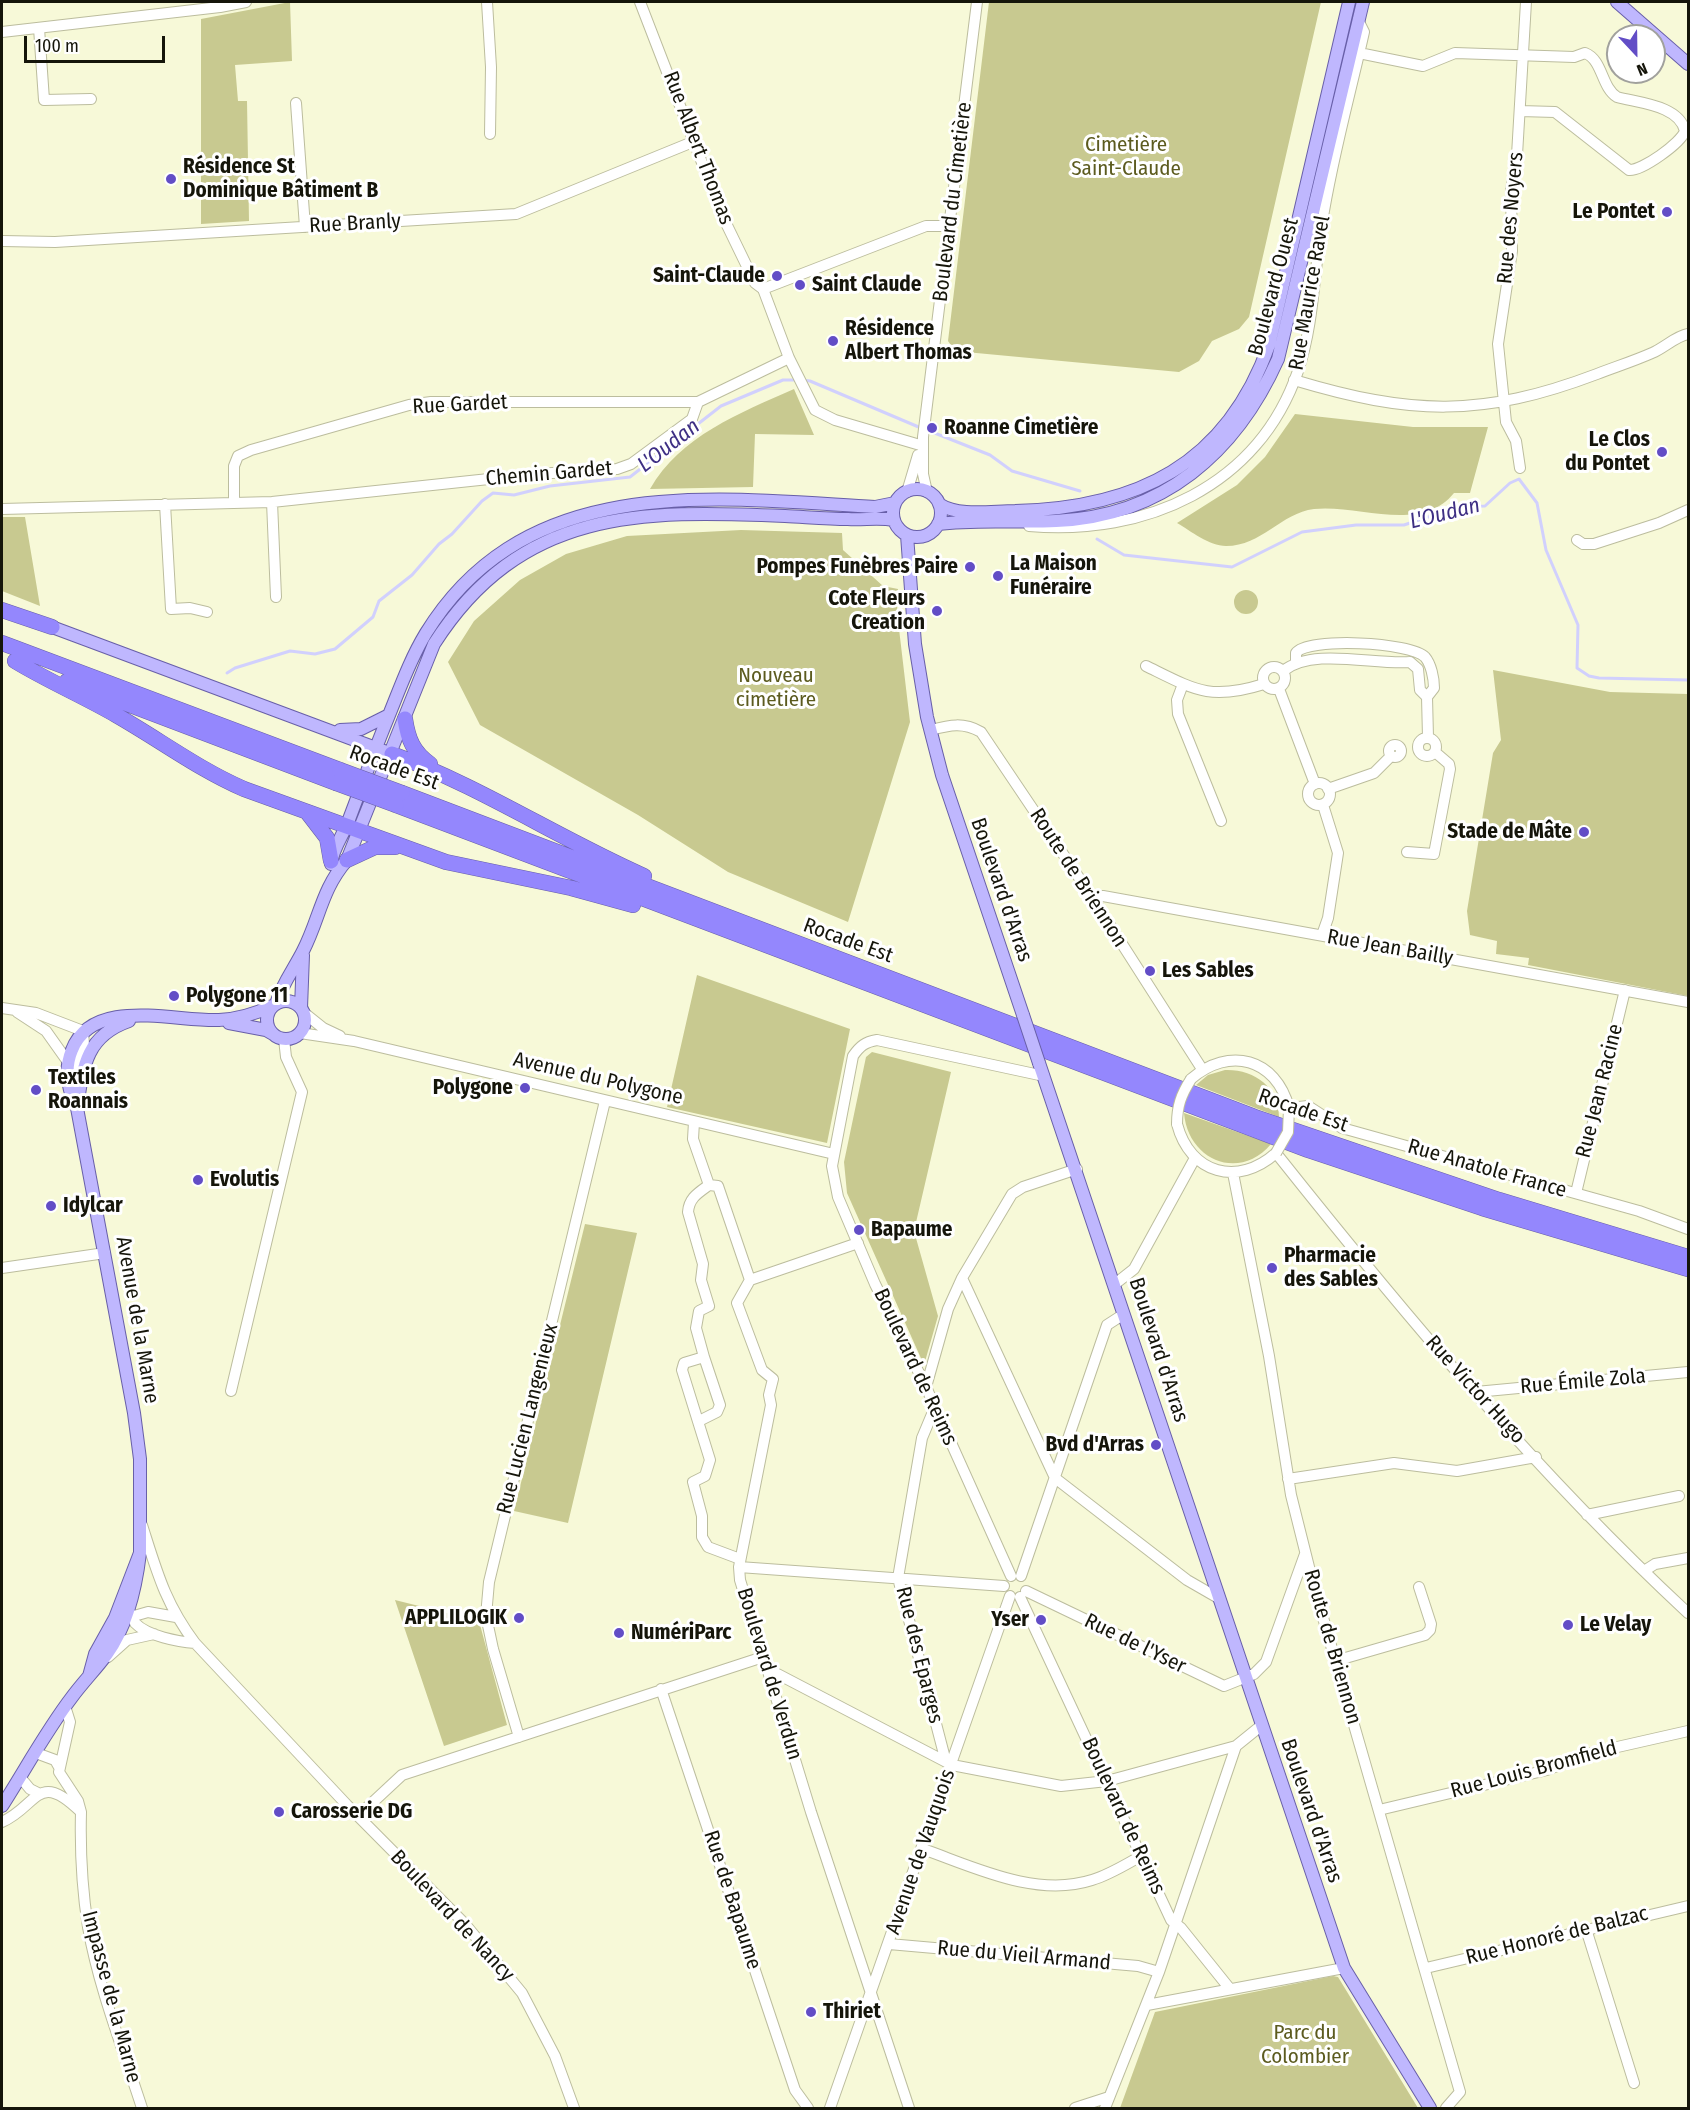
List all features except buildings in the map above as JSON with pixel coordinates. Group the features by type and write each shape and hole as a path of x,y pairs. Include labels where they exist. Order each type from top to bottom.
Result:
{"highway":[{"path":"2,608 52,627"},
{"name":"Rocade Est","path":"2,643 44,670"},
{"name":"Rocade Est","path":"8,658 704,909 1255,1117 1499,1200 1689,1257"},
{"path":"44,670 77,684 117,716 215,776 353,827 401,848 489,873 571,888 644,908 665,908"},
{"path":"405,719 415,751 448,775"},
{"path":"392,754 448,775 608,861 693,899 704,909"},
{"name":"Rocade Est","path":"399,799 665,908 1308,1150 1482,1208 1689,1269"},
{"path":"305,810 322,828 339,860 375,847 401,848"}],"main road":[{"name":"Boulevard Ouest","path":"938,524 984,517 997,511 1089,505 1131,493 1181,466 1230,419 1250,392 1269,345 1285,287 1349,2"},
{"name":"Boulevard Ouest","path":"939,504 984,517 1058,521 1094,517 1130,507 1174,486 1198,470 1232,437 1257,403 1278,359 1363,2"},
{"path":"1617,2 1689,64"},
{"path":"353,827 375,747 409,663 444,608 490,562 506,550 559,522 611,507 668,500 875,507 895,503 907,492 927,492 939,504 938,524 923,536 906,535 894,520 895,503"},
{"path":"279,1036 267,1022 286,978 303,951 353,827 392,754 434,644 456,614 497,572 563,533 623,517 704,512 894,520"},
{"name":"Boulevard d'Arras","path":"906,535 912,582 915,644 942,776 1077,1169 1344,1968 1430,2109"},
{"name":"Boulevard d'Arras","path":"912,582 923,536"},
{"path":"52,627 392,754"},
{"path":"277,710 344,731 361,729 389,715"},
{"path":"68,1062 83,1031 114,1017 133,1015 216,1020 256,1027 279,1036 300,1033 304,1024 302,1010 303,951"},
{"path":"216,1020 249,1016 274,1005 291,1001 302,1010"},
{"path":"77,1108 87,1056 101,1035 117,1025 149,1017"},
{"name":"Avenue de la Marne","path":"2,1806 65,1706 109,1652 137,1580 140,1553 142,1525 139,1448 77,1108 71,1096 68,1062"},
{"name":"Avenue de la Marne","path":"89,1676 95,1654 126,1610"}],"street":[{"path":"2,32 220,8 246,2"},
{"path":"487,2 491,67 490,134"},
{"name":"Rue Albert Thomas","path":"640,2 723,217 754,282 763,289 789,358 815,410 835,420 922,441"},
{"name":"Boulevard du Cimetière","path":"927,492 923,474 922,441 977,2"},
{"name":"Rue des Noyers","path":"1520,468 1516,441 1506,422 1498,332 1512,251 1511,190 1517,155 1526,2"},
{"name":"Rue Maurice Ravel","path":"984,517 1087,528 1144,516 1179,502 1214,483 1239,462 1283,406 1305,344 1324,211 1364,32 1358,20"},
{"path":"39,28 44,100 91,99"},
{"path":"1359,53 1423,66 1455,53 1523,56 1589,55 1594,58 1612,94 1673,113 1683,123 1684,135 1637,170 1629,170 1555,112 1520,111"},
{"path":"296,103 305,226"},
{"name":"Rue Branly","path":"2,240 55,242 516,214 695,141"},
{"path":"763,289 926,226 949,226"},
{"path":"1294,380 1347,396 1400,406 1456,407 1504,402 1555,390 1655,352 1689,334"},
{"path":"699,402 789,358"},
{"name":"Rue Gardet","path":"234,501 234,466 238,456 250,450 409,405 431,402 699,402"},
{"name":"Chemin Gardet","path":"2,509 272,501 536,474 617,470 632,464 692,419 699,402"},
{"name":"Boulevard du Cimetière","path":"907,492 922,441"},
{"path":"272,501 276,597"},
{"path":"165,504 171,609 190,608 207,612"},
{"path":"1577,540 1583,544 1594,543 1689,510"},
{"path":"1296,663 1296,653 1306,647 1329,643 1401,646 1416,651 1425,657 1434,681 1434,688 1427,697 1428,737 1436,744 1435,752"},
{"path":"1283,671 1296,663 1333,658 1385,664 1410,662 1418,669 1420,690 1427,697"},
{"path":"1146,666 1206,693 1227,694 1264,684"},
{"path":"1276,667 1283,671 1286,679 1279,689 1271,689 1264,684 1263,676 1268,669 1276,667"},
{"path":"1183,684 1177,700 1178,714 1221,821"},
{"path":"1279,689 1315,784"},
{"name":"Route de Briennon","path":"931,730 956,724 970,726 981,732 1092,897 1202,1069"},
{"path":"1328,789 1374,773 1396,753 1417,747 1421,739 1428,737"},
{"path":"1417,747 1419,752 1425,756 1435,752"},
{"path":"1407,852 1434,854 1450,770 1449,764 1435,752"},
{"path":"1315,784 1321,784 1328,789 1329,798 1323,805 1314,804 1308,798 1309,789 1315,784"},
{"path":"1322,935 1328,918 1338,853 1323,805"},
{"name":"Rue Jean Bailly","path":"1092,897 1103,896 1689,1002"},
{"name":"Rue Jean Racine","path":"1576,1193 1625,990"},
{"path":"6,1009 36,1013 83,1031 84,1045 75,1073 77,1108"},
{"path":"6,1009 46,1031 68,1062"},
{"name":"Avenue du Polygone","path":"302,1010 323,1028 354,1041"},
{"name":"Avenue du Polygone","path":"300,1033 354,1041 834,1154"},
{"path":"231,1391 302,1092 279,1036"},
{"name":"Boulevard de Reims","path":"1042,1069 877,1040 860,1047 853,1056 834,1154 832,1178 858,1243 935,1407 1015,1587 1171,1920 1176,1923 1230,1989"},
{"path":"1237,1060 1260,1067 1280,1084 1289,1108 1288,1132 1276,1153 1257,1168 1233,1173 1219,1171 1195,1158 1183,1142 1177,1124 1177,1108 1182,1093 1191,1079 1202,1069 1219,1062 1237,1060"},
{"name":"Rue Lucien Langenieux","path":"519,1737 490,1638 486,1616 489,1582 605,1101"},
{"name":"Rue Anatole France","path":"1289,1108 1308,1106 1342,1128 1639,1211 1689,1229"},
{"path":"694,1122 693,1139 709,1185"},
{"name":"Rue Victor Hugo","path":"1276,1153 1368,1269 1476,1392 1587,1515 1689,1613"},
{"path":"1115,1284 1134,1269 1195,1158"},
{"path":"926,1388 948,1309 962,1278 1012,1194 1023,1187 1077,1169"},
{"name":"Route de Briennon","path":"1233,1173 1269,1356 1288,1479 1305,1553 1460,2092 1446,2109"},
{"path":"704,1357 684,1363 682,1370 699,1421 717,1412 720,1405 696,1328 699,1311 709,1306 701,1280 704,1264 687,1212 688,1204 693,1197 709,1185 718,1186 750,1280 858,1243"},
{"path":"2,1268 105,1253"},
{"path":"962,1278 1055,1478 1187,1580 1220,1599"},
{"name":"Boulevard de Verdun","path":"750,1280 737,1303 762,1370 773,1379 769,1395 771,1405 740,1563 764,1663 909,2109"},
{"name":"Avenue de Vauquois","path":"830,2109 923,1849 949,1764 1055,1478 1107,1325 1124,1314"},
{"name":"Rue Émile Zola","path":"1476,1392 1689,1372"},
{"name":"Rue des Eparges","path":"935,1407 922,1438 898,1578 949,1764"},
{"name":"Rue de l'Yser","path":"699,1421 710,1460 705,1476 693,1482 702,1516 702,1537 708,1547 740,1563 1015,1587 1224,1686 1246,1678"},
{"path":"1288,1479 1394,1462 1457,1471 1536,1457"},
{"path":"1587,1515 1679,1496"},
{"name":"Boulevard de Nancy","path":"142,1525 158,1579 176,1617 195,1643 358,1816 465,1924 522,1992 555,2056 574,2109"},
{"path":"1246,1678 1254,1674 1266,1662 1305,1553"},
{"path":"1644,1571 1655,1564 1689,1558"},
{"path":"1335,1661 1425,1635 1430,1630 1431,1624 1419,1587"},
{"path":"126,1610 176,1617"},
{"path":"126,1610 135,1623 156,1634 195,1643"},
{"path":"107,1634 126,1610"},
{"path":"89,1676 127,1640 156,1634"},
{"path":"358,1816 402,1775 661,1689 764,1663 949,1764 1061,1786 1107,1782 1236,1746 1262,1725"},
{"name":"Rue de Bapaume","path":"661,1689 795,2091 808,2109"},
{"path":"59,1767 70,1722 65,1706"},
{"name":"Rue Louis Bromfield","path":"1379,1810 1546,1770 1591,1753 1689,1731"},
{"path":"1105,2109 1159,1972 1236,1746"},
{"name":"Impasse de la Marne","path":"36,1752 55,1760 59,1772 78,1801 81,1812 81,1867 88,1929 110,2010 142,2109"},
{"path":"20,1777 30,1789 38,1793 56,1792 67,1798 81,1812"},
{"path":"2,1822 38,1793"},
{"path":"923,1849 1010,1880 1056,1885 1090,1881 1142,1856"},
{"name":"Rue Honoré de Balzac","path":"1426,1968 1689,1906"},
{"path":"1586,1929 1634,2083"},
{"name":"Rue du Vieil Armand","path":"889,1944 1138,1966 1159,1972"},
{"path":"1147,2005 1344,1968"},
{"path":"1075,2109 1109,2097"}],"green space":[{"path":"290,2 292,61 235,65 238,101 247,101 249,221 201,224 201,19"},
{"name":"Cimetière Saint-Claude","path":"989,2 1321,2 1249,317 1239,329 1212,341 1199,361 1179,372 955,351 948,341"},
{"path":"794,389 814,435 755,434 753,487 650,489 663,470 695,440 733,417"},
{"path":"1295,414 1413,427 1488,427 1470,493 1454,493 1440,505 1424,512 1388,515 1314,509 1291,516 1250,541 1226,546 1207,541 1177,523 1237,485 1265,457"},
{"path":"2,517 25,517 40,606 2,591"},
{"name":"Nouveau cimetière","path":"741,530 842,533 843,550 883,586 898,589 897,612 910,722 848,922 728,872 638,815 480,725 448,662 474,621 520,580 566,554 627,536"},
{"path":"1246,590 1255,593 1258,602 1255,611 1246,614 1237,611 1234,602 1237,593"},
{"name":"Stade de Mâte","path":"1493,670 1610,692 1688,694 1688,996 1528,965 1529,958 1496,954 1497,941 1470,935 1467,911 1493,753 1501,740"},
{"path":"697,975 850,1029 827,1143 667,1107"},
{"path":"872,1052 951,1072 914,1231 938,1316 924,1365 847,1193 844,1162 866,1057"},
{"path":"1225,1070 1246,1073 1263,1082 1275,1097 1279,1117 1196,1085 1208,1075"},
{"path":"1184,1113 1271,1144 1258,1156 1244,1162 1230,1163 1217,1160 1195,1143"},
{"path":"585,1224 637,1233 568,1523 514,1511"},
{"path":"395,1600 479,1621 507,1725 444,1746"},
{"name":"Parc du Colombier","path":"1333,1976 1338,1977 1418,2108 1120,2108 1155,2012"}],"waterway":[{"name":"L'Oudan","path":"227,673 235,668 290,651 315,654 335,649 373,617 379,601 412,575 439,544 493,493 514,495 550,486 630,477 721,406 783,380 796,380"},
{"name":"L'Oudan","path":"802,380 810,381 921,428"},
{"name":"L'Oudan","path":"927,430 990,455 1012,471 1080,491"},
{"name":"L'Oudan","path":"1097,539 1124,555 1232,567 1302,532 1356,525 1404,525 1458,507 1485,506 1510,483 1519,479 1537,503 1546,550 1578,625 1577,668 1589,676 1599,678 1688,680"}],"place":[{"name":"Résidence St Dominique Bâtiment B","path":"171,179"},
{"name":"Le Pontet","path":"1667,212"},
{"name":"Saint-Claude","path":"777,276"},
{"name":"Saint Claude","path":"800,285"},
{"name":"Résidence Albert Thomas","path":"833,341"},
{"name":"Roanne Cimetière","path":"932,428"},
{"name":"Le Clos du Pontet","path":"1662,452"},
{"name":"Pompes Funèbres Paire","path":"970,567"},
{"name":"La Maison Funéraire","path":"998,576"},
{"name":"Cote Fleurs Creation","path":"937,611"},
{"name":"Stade de Mâte","path":"1584,832"},
{"name":"Les Sables","path":"1150,971"},
{"name":"Polygone 11","path":"174,996"},
{"name":"Polygone","path":"525,1088"},
{"name":"Textiles Roannais","path":"36,1090"},
{"name":"Evolutis","path":"198,1180"},
{"name":"Idylcar","path":"51,1206"},
{"name":"Bapaume","path":"859,1230"},
{"name":"Pharmacie des Sables","path":"1272,1268"},
{"name":"Bvd d'Arras","path":"1156,1445"},
{"name":"APPLILOGIK","path":"519,1618"},
{"name":"Yser","path":"1041,1620"},
{"name":"Le Velay","path":"1568,1625"},
{"name":"NumériParc","path":"619,1633"},
{"name":"Carosserie DG","path":"279,1812"},
{"name":"Thiriet","path":"811,2012"}]}
